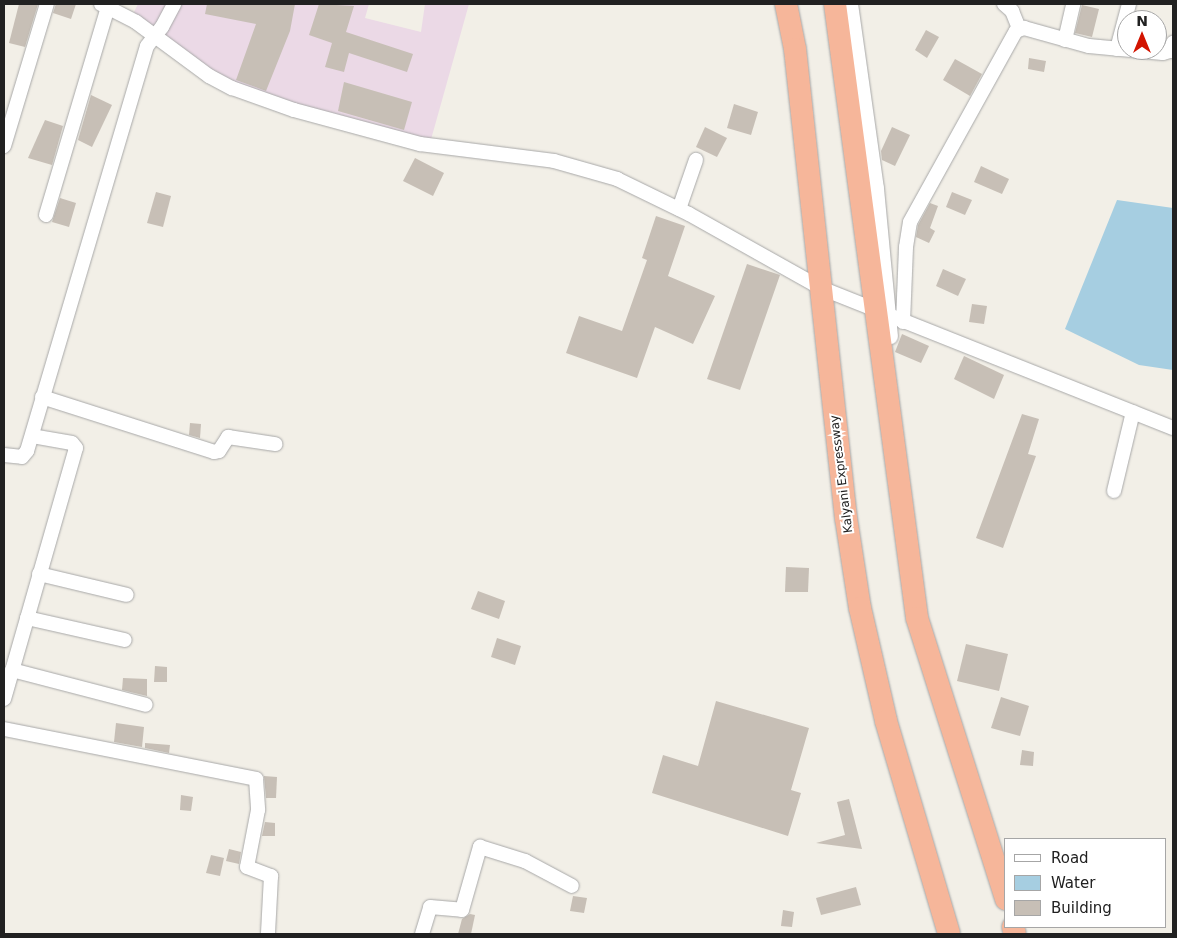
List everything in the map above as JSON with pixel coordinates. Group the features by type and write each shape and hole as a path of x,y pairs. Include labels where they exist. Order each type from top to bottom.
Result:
{"highway":[{"name":"Kalyani Expressway","path":"786,4 796,49 846,518 860,608 886,722 949,934"},
{"path":"835,4 882,314 911,585 917,618 1004,893"}],"street":[{"path":"4,146 8,117 47,4"},
{"path":"4,456 24,456 32,436 42,397 106,192 142,61 154,35 174,4"},
{"path":"850,4 876,189 882,314"},
{"path":"1004,4 1011,8 1019,28"},
{"path":"1065,40 1073,4"},
{"path":"46,215 105,5 154,35 209,76 294,110 420,144 554,161 617,179 679,209 821,288 882,314 1173,428"},
{"path":"903,322 906,247 910,222 1019,28"},
{"path":"1019,28 1065,40 1117,49"},
{"path":"679,209 696,160"},
{"path":"42,397 214,452 219,451 228,437 275,444"},
{"path":"1114,491 1133,412"},
{"path":"4,699 76,446 72,443 32,436"},
{"path":"40,574 126,595"},
{"path":"27,618 125,640"},
{"path":"12,670 146,705"},
{"path":"4,729 256,779 258,810 247,867 271,876 271,913 268,934"},
{"path":"422,934 430,906 462,910 480,847 524,861 572,886"}],"shaded area":[{"path":"138,4 369,4 365,18 421,32 425,4 469,4 430,143 306,109 218,79 146,25 134,12"}],"water":[{"path":"1117,200 1173,208 1173,370 1139,365 1065,329"}],"building":[{"path":"19,4 38,4 25,47 9,43"},
{"path":"56,4 76,4 71,19 53,13"},
{"path":"207,4 295,4 290,31 266,91 236,80 256,24 205,14"},
{"path":"319,4 354,6 346,32 413,54 407,72 349,53 344,72 325,67 332,43 309,35"},
{"path":"1082,5 1099,9 1092,37 1075,33"},
{"path":"926,30 939,37 927,58 915,50"},
{"path":"1029,58 1046,61 1044,72 1028,69"},
{"path":"955,59 982,74 970,96 943,80"},
{"path":"344,82 412,102 404,130 338,111"},
{"path":"91,95 112,105 92,147 78,140"},
{"path":"734,104 758,112 751,135 727,128"},
{"path":"45,120 63,126 52,165 28,158"},
{"path":"705,127 727,138 717,157 696,147"},
{"path":"892,127 910,135 895,166 882,160 881,151"},
{"path":"415,158 444,173 433,196 403,181"},
{"path":"981,166 1009,179 1002,194 974,182"},
{"path":"156,192 171,196 163,227 147,223"},
{"path":"952,192 972,200 965,215 946,207"},
{"path":"60,198 76,203 69,227 52,222"},
{"path":"930,203 938,206 930,228 935,231 929,243 916,237 918,225"},
{"path":"656,216 685,226 668,276 715,296 693,344 655,327 637,378 566,353 579,316 622,331 647,260 642,258"},
{"path":"747,264 780,275 740,390 707,379"},
{"path":"943,269 966,279 958,296 936,286"},
{"path":"972,304 987,306 984,324 969,322"},
{"path":"902,334 929,346 921,363 895,352"},
{"path":"964,356 1004,375 994,399 954,379"},
{"path":"1022,414 1039,419 1028,454 1036,456 1003,548 976,538"},
{"path":"190,423 201,424 200,438 189,435"},
{"path":"786,567 809,568 808,592 785,592"},
{"path":"478,591 505,601 499,619 471,609"},
{"path":"497,638 521,646 515,665 491,657"},
{"path":"966,644 1008,654 999,691 957,681"},
{"path":"155,666 167,667 167,682 154,682"},
{"path":"123,678 147,679 147,696 122,690"},
{"path":"1001,697 1029,706 1020,736 991,728"},
{"path":"716,701 809,728 791,790 801,793 788,836 652,793 663,755 698,766"},
{"path":"116,723 144,727 142,747 114,742"},
{"path":"145,743 170,745 169,753 145,748"},
{"path":"1022,750 1034,752 1033,766 1020,765"},
{"path":"264,776 277,777 276,798 266,798"},
{"path":"181,795 193,797 191,811 180,810"},
{"path":"849,799 862,849 816,843 845,835 837,802"},
{"path":"265,822 275,823 275,836 262,836"},
{"path":"229,849 241,852 239,864 226,861"},
{"path":"211,855 224,858 220,876 206,873"},
{"path":"856,887 861,905 821,915 816,898"},
{"path":"573,896 587,898 584,913 570,911"},
{"path":"783,910 794,912 792,927 781,926"},
{"path":"470,914 475,915 471,934 458,934 462,919"}]}
